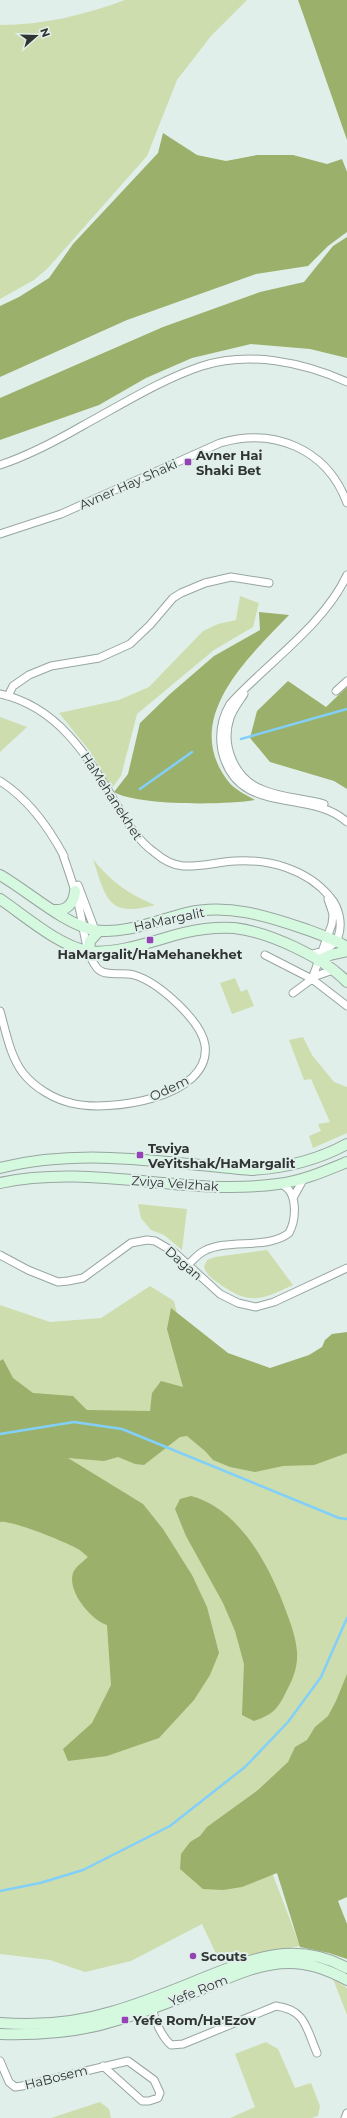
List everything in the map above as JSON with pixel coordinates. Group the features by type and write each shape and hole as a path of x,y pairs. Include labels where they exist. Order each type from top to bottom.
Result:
{"street":[{"path":"0,464 45,447 160,385 204,366 243,360 284,362 318,370 347,382"},
{"name":"Avner Hay Shaki","path":"0,534 61,514 206,449 234,439 273,439 298,447 308,453 333,476 347,503"},
{"path":"347,575 342,586 325,609 230,704 224,715 221,730 223,754 234,778 250,791 261,795 329,810 347,822"},
{"path":"8,696 13,686 29,675 51,666 99,658 130,644 150,625 173,598 205,583 231,577 269,583"},
{"path":"336,691 347,681"},
{"path":"248,687 233,711 227,730 229,751 241,774 248,782 262,790 322,803 347,816"},
{"name":"HaMehanekhet","path":"0,694 35,708 63,728 77,743 91,763 136,836 161,858 183,866 234,861 271,862 292,870 313,881 332,899 338,912 340,927 331,939"},
{"path":"0,781 20,796 36,815 62,852 97,930 90,941 89,951"},
{"path":"62,852 75,891 89,951 99,970"},
{"name":"HaMargalit","path":"0,875 83,927 97,930 130,928 188,912 226,910 264,915 331,939 347,947"},
{"path":"54,910 63,909 69,906 74,898 75,891"},
{"name":"HaMargalit","path":"0,899 64,941 77,948 89,951 102,952 186,932 219,928 249,932 276,940 308,955 333,970 347,982"},
{"path":"312,979 322,951 331,939"},
{"path":"308,955 322,951"},
{"path":"318,961 330,955 347,951"},
{"path":"99,970 97,962 102,952"},
{"path":"265,955 312,979 347,1006"},
{"name":"Odem","path":"0,1012 10,1049 17,1065 33,1083 58,1099 79,1105 101,1107 134,1103 167,1092 194,1076 203,1062 205,1054 202,1036 192,1019 179,1006 142,978 129,974 104,972 99,970"},
{"path":"293,993 312,979 333,970"},
{"name":"Zviya VeIzhak","path":"0,1168 50,1160 84,1158 251,1170 267,1169 320,1156 347,1144"},
{"name":"Zviya VeIzhak","path":"0,1183 36,1177 71,1176 225,1187 279,1184 304,1178 347,1162"},
{"path":"293,1198 304,1178"},
{"path":"188,1265 198,1255 212,1248 268,1241 284,1237 292,1226 293,1198 289,1189 279,1184"},
{"name":"Dagan","path":"0,1256 28,1270 58,1282 83,1278 123,1247 131,1243 146,1240 161,1243 220,1294 238,1303 256,1307 274,1302 347,1268"},
{"name":"Yefe Rom","path":"3,2023 39,2024 75,2020 111,2012 233,1966 277,1954 290,1953 315,1956 347,1968"},
{"name":"Yefe Rom","path":"0,2034 40,2034 76,2030 113,2022 236,1975 278,1964 290,1963 313,1966 333,1972 347,1980"},
{"path":"154,1996 153,2007 166,2041 171,2045 183,2044 276,2006 285,2007 300,2015 317,2053"},
{"path":"0,2034 3,2023"},
{"name":"HaBosem","path":"0,2061 8,2082 15,2087 102,2066 128,2061 154,2080 160,2093 158,2098 149,2101 142,2100 102,2066"},
{"path":"345,2118 347,2113"}],"green space":[{"path":"125,0 247,0 211,36 177,80 147,156 47,269 34,280 0,299 0,25 16,25 48,21 79,15"},
{"path":"298,0 347,0 347,140 302,11"},
{"path":"163,133 197,155 226,161 257,155 293,155 327,164 342,159 347,172 347,232 328,246 308,266 256,274 127,320 0,377 0,306 19,297 49,278 73,244 158,153"},
{"path":"347,237 347,358 310,349 251,344 192,358 146,378 99,405 0,440 0,398 163,327 260,292 304,282 333,246"},
{"path":"240,596 259,603 253,627 214,650 137,714 121,776 112,788 89,750 59,713 119,700 149,687 203,631 218,624 236,620"},
{"path":"259,612 289,615 239,670 226,690 216,712 212,735 215,758 228,781 244,794 255,800 224,803 162,802 126,797 114,792 128,774 140,723 170,694 214,656 260,630"},
{"path":"288,681 326,707 347,687 347,789 334,781 270,762 250,738 257,711"},
{"path":"0,717 27,727 0,752"},
{"path":"93,859 114,881 129,892 155,905 127,909 118,907 111,902 106,895"},
{"path":"235,978 241,992 247,989 254,1006 232,1014 220,983"},
{"path":"303,1037 312,1055 334,1082 347,1087 347,1133 313,1148 309,1136 321,1131 318,1124 330,1122 311,1079 304,1080 289,1040"},
{"path":"138,1204 187,1209 182,1250 164,1235 151,1230 141,1218"},
{"path":"267,1250 293,1285 265,1297 249,1298 231,1292 211,1277 204,1267 207,1260 215,1257"},
{"path":"150,1286 174,1301 209,1448 347,1449 347,1724 251,1817 300,1946 219,1960 202,1924 131,1961 85,1972 50,1960 0,1954 0,1305 50,1322 101,1318"},
{"path":"171,1308 228,1353 270,1368 309,1355 322,1347 325,1340 332,1334 347,1332 347,1453 314,1465 283,1466 255,1472 230,1467 213,1460 187,1436 180,1437 144,1465 135,1464 118,1457 104,1461 68,1458 143,1504 163,1529 192,1575 207,1607 219,1653 210,1675 194,1700 159,1738 107,1756 68,1761 63,1749 92,1723 111,1685 107,1625 94,1617 88,1611 77,1596 74,1588 72,1580 73,1573 88,1557 78,1549 51,1537 16,1524 0,1522 0,1361 3,1359 13,1378 33,1393 73,1396 87,1410 150,1411 152,1393 161,1381 183,1387 167,1329"},
{"path":"191,1496 208,1503 224,1513 238,1526 251,1542 271,1576 293,1631 297,1657 296,1668 291,1682 274,1711 254,1721 242,1715 244,1664 235,1631 223,1603 186,1536 175,1509 180,1499"},
{"path":"347,1674 347,1897 338,1901 347,1924 347,1959 329,1953 300,1947 277,1873 242,1887 223,1890 203,1889 180,1869 181,1854 190,1842 200,1836 207,1827 258,1790 288,1762 295,1747 307,1740 315,1727 328,1716"},
{"path":"333,1979 347,1988 347,2015"},
{"path":"266,2042 278,2049 295,2088 311,2083 320,2106 318,2116 312,2118 230,2118 255,2107 235,2054"},
{"path":"100,2102 109,2109 111,2118 51,2118"}],"waterway":[{"path":"241,739 347,709"},
{"path":"140,789 192,752"},
{"path":"0,1434 74,1422 122,1429 339,1518 347,1519"},
{"path":"0,1891 40,1883 83,1870 170,1826 245,1767 288,1722 321,1677 347,1618"}],"place":[{"name":"Avner Hai Shaki Bet","path":"188,462"},
{"name":"HaMargalit/HaMehanekhet","path":"150,940"},
{"name":"Tsviya VeYitshak/HaMargalit","path":"140,1155"},
{"name":"Scouts","path":"193,1956"},
{"name":"Yefe Rom/Ha'Ezov","path":"125,2020"}]}
